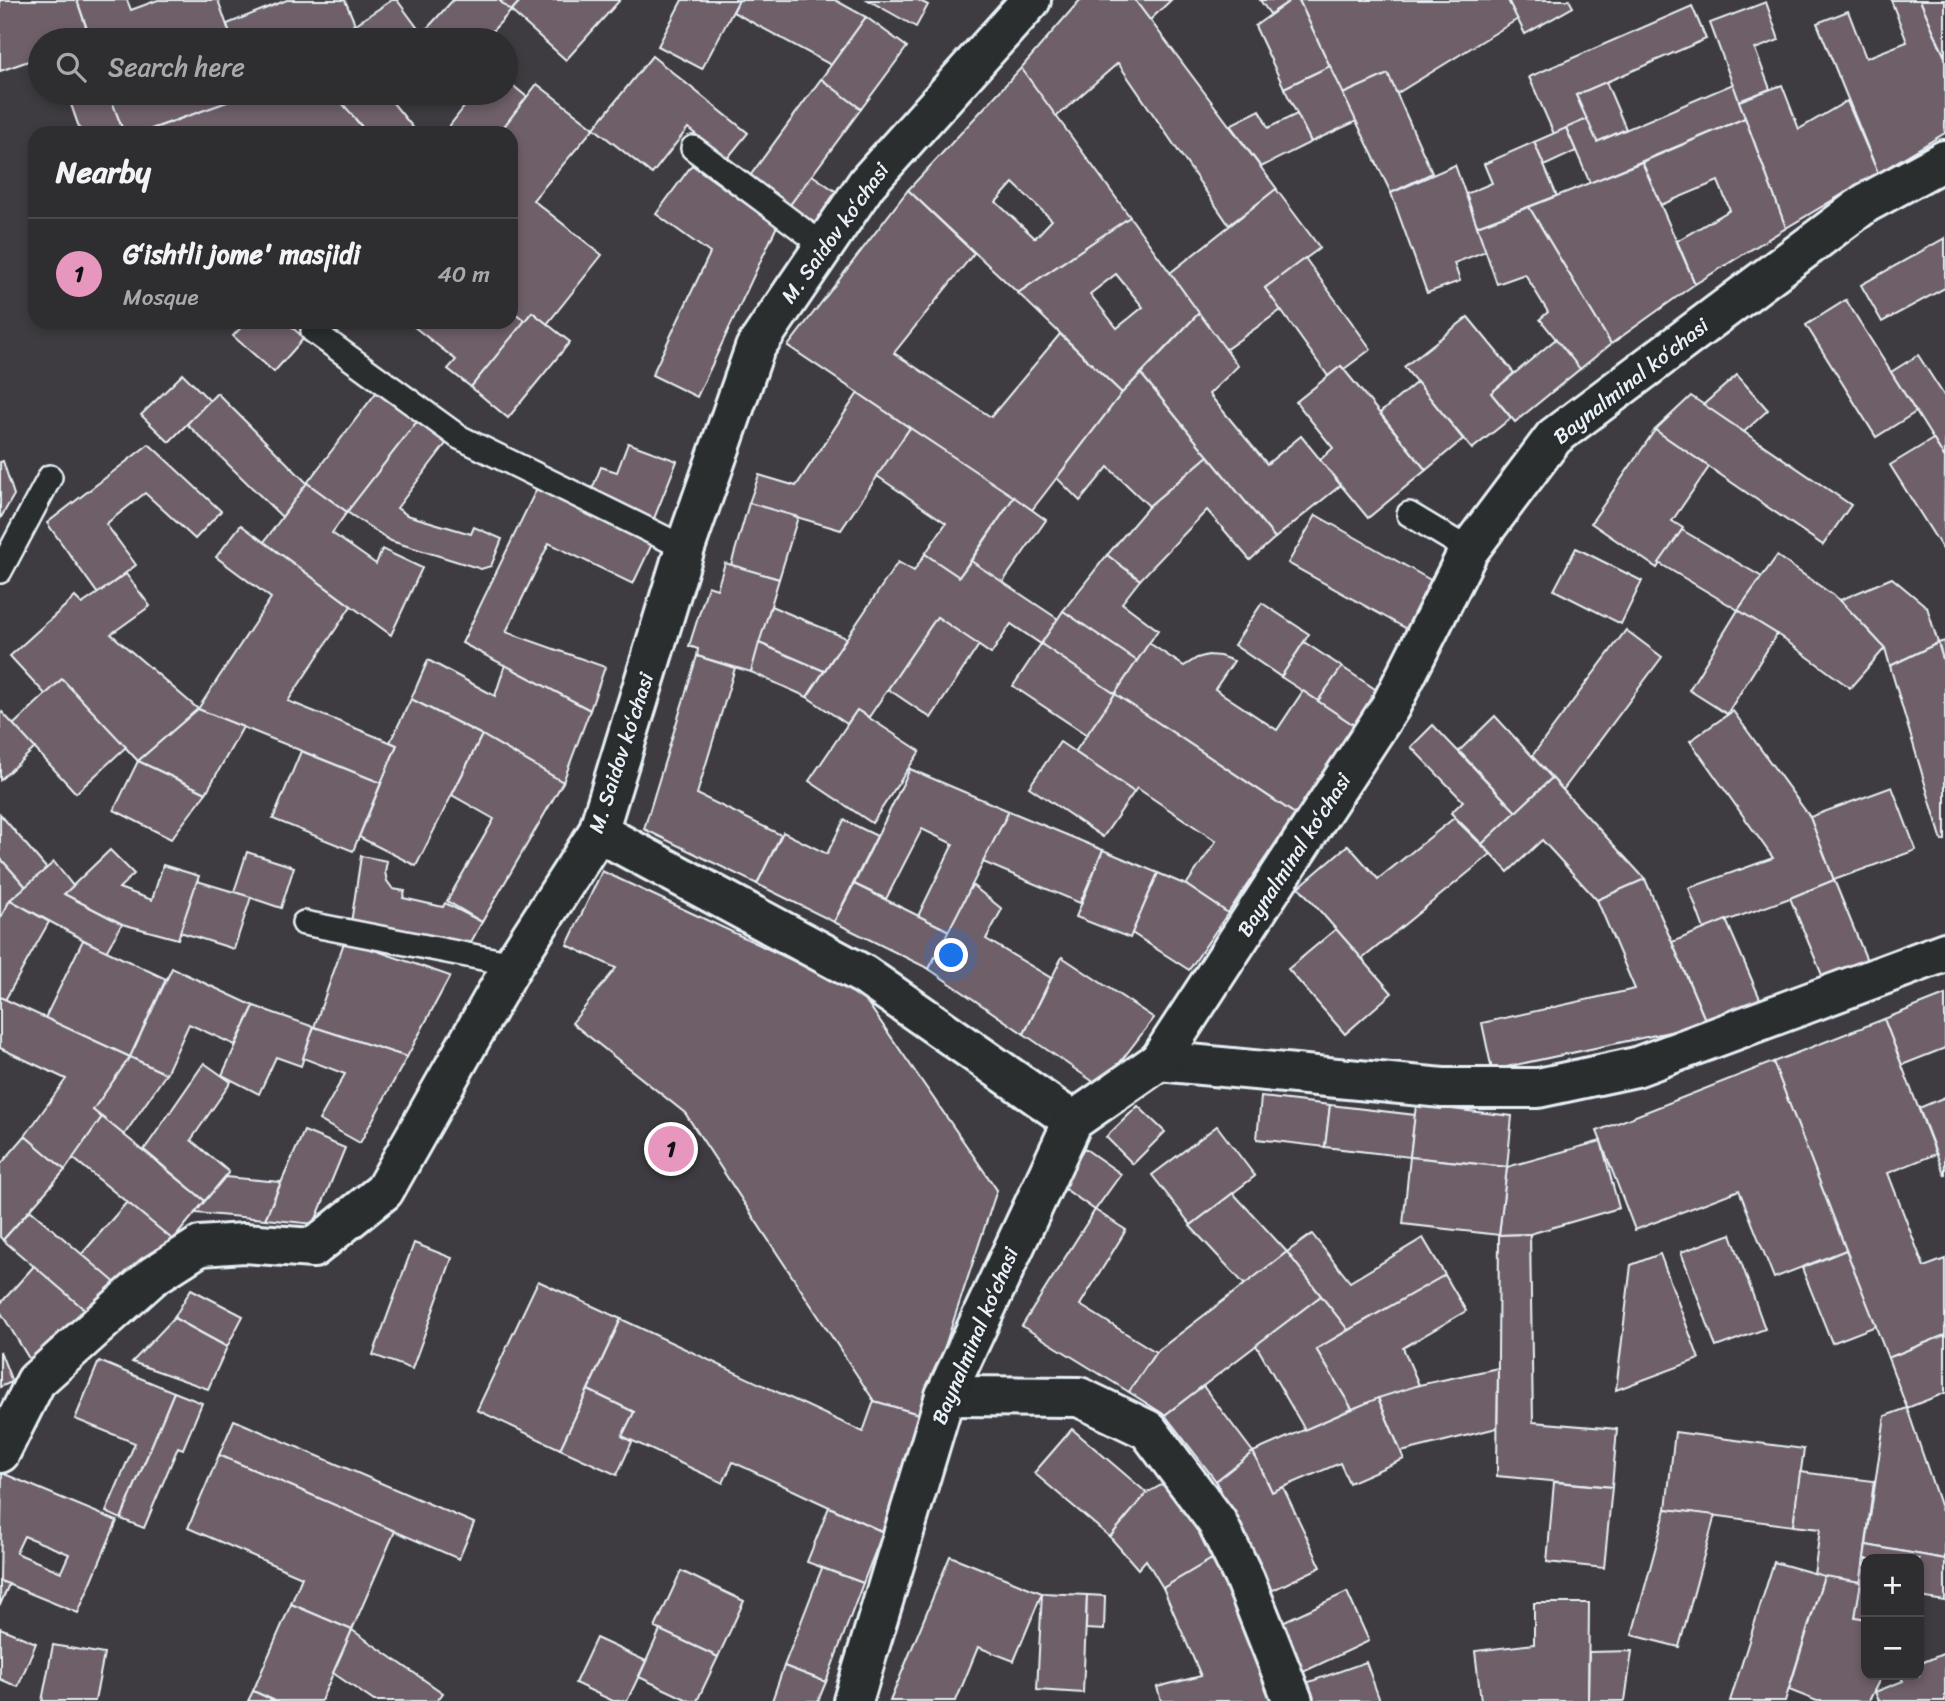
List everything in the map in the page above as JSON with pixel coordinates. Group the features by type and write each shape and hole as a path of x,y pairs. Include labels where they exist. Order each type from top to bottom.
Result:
{"street":[{"name":"M. Saidov koʻchasi","path":"0,1452 36,1381 153,1276 200,1246 244,1243 313,1248 384,1191 513,964 598,832 685,548 755,348 867,183 1031,0"},
{"name":"Baynalminal koʻchasi","path":"853,1701 945,1396 1073,1121 1159,1061 1390,707 1469,550 1555,437 1866,203 1945,160"},
{"path":"598,832 864,975 1073,1121"},
{"path":"1159,1061 1443,1088 1538,1088 1636,1067 1945,952"},
{"path":"945,1396 1080,1397 1148,1430 1217,1522 1245,1580 1293,1701"}],"lane":[{"path":"693,148 824,246"},
{"path":"313,331 459,437 685,548"},
{"path":"0,571 50,477"},
{"path":"1409,514 1469,550"},
{"path":"304,923 513,964"}],"building":[{"path":"0,0 77,0 86,28 28,28 28,61 0,71"},
{"path":"77,0 127,0 131,10 158,0 218,0 228,28 87,28"},
{"path":"287,0 345,0 355,24 349,28 228,28 227,24"},
{"path":"392,0 397,0 418,28 350,28"},
{"path":"453,0 499,0 511,11 495,28 427,28"},
{"path":"499,0 521,0 511,11"},
{"path":"521,0 620,0 566,60 511,11"},
{"path":"682,0 739,0 702,69 658,46"},
{"path":"739,0 835,0 866,17 831,65 733,12"},
{"path":"868,0 918,0 928,5 916,27"},
{"path":"1080,0 1135,0 1277,189 1229,225 1118,63 1056,117 1021,68"},
{"path":"1135,0 1171,0 1150,20"},
{"path":"1260,0 1291,0 1270,14"},
{"path":"1291,0 1299,0 1330,66 1284,88 1255,26"},
{"path":"1299,0 1508,0 1518,19 1396,94 1388,74 1343,94"},
{"path":"1508,0 1569,0 1573,7 1525,34"},
{"path":"1891,0 1920,0 1945,57 1945,133 1878,173 1817,23 1848,11 1866,58 1907,42"},
{"path":"1920,0 1945,0 1945,57"},
{"path":"1766,2 1779,40 1755,49 1770,89 1739,101 1710,23"},
{"path":"1692,6 1706,39 1576,95 1587,119 1554,134 1529,77"},
{"path":"866,17 907,47 861,109 821,79"},
{"path":"652,56 748,133 726,160 688,128 652,174 594,128"},
{"path":"1330,66 1357,121 1311,142 1284,88"},
{"path":"1021,68 1130,217 1018,293 908,190","holes":["1013,183 1052,220 1035,238 996,202"]},
{"path":"1388,74 1432,173 1391,193 1343,94"},
{"path":"821,79 861,109 787,209 747,180"},
{"path":"1606,82 1626,129 1597,142 1576,95"},
{"path":"537,84 594,128 533,200 602,255 547,324 532,312 525,321 518,316 518,126 504,126"},
{"path":"1733,84 1745,118 1590,183 1566,128 1587,119 1597,142"},
{"path":"1782,85 1799,129 1847,101 1878,173 1786,228 1739,101"},
{"path":"518,90 527,97 504,126 449,126 466,105 518,105"},
{"path":"71,105 114,105 121,126 79,126"},
{"path":"114,105 220,105 160,126 121,126"},
{"path":"219,105 344,105 361,126 160,126"},
{"path":"344,105 395,105 412,126 361,126"},
{"path":"1260,110 1268,128 1297,114 1311,142 1261,167 1230,125"},
{"path":"1745,118 1786,228 1695,284 1677,241 1730,210 1718,181 1661,205 1642,162"},
{"path":"1566,128 1576,151 1544,166 1534,142"},
{"path":"1534,142 1557,196 1477,226 1466,194 1492,183 1484,164"},
{"path":"1642,162 1695,284 1611,344 1529,207"},
{"path":"692,165 777,226 697,397 652,375 710,253 656,214"},
{"path":"1455,165 1486,251 1454,263 1460,281 1427,293 1391,193"},
{"path":"812,175 844,197 819,231 787,209"},
{"path":"1276,189 1320,248 1265,288 1281,310 1225,350 1170,273"},
{"path":"908,190 974,253 894,353 991,417 1060,334 1122,393 1032,510 788,346"},
{"path":"1529,207 1611,344 1580,369 1540,319 1548,312 1525,274 1497,284 1477,226"},
{"path":"1130,217 1199,313 1122,393 1018,293","holes":["1116,274 1143,307 1117,328 1090,294"]},
{"path":"1945,238 1945,288 1882,322 1861,285"},
{"path":"1305,258 1371,349 1344,369 1341,366 1328,376 1265,288"},
{"path":"1846,300 1916,412 1876,437 1806,325"},
{"path":"532,312 570,342 508,418 471,387"},
{"path":"1199,313 1238,366 1209,394 1267,464 1301,436 1341,485 1275,538 1141,374"},
{"path":"518,316 525,321 471,387 448,369 456,360 417,329 518,329"},
{"path":"1468,317 1514,373 1491,393 1511,418 1472,449 1404,367"},
{"path":"240,329 294,329 304,338 274,372 233,336"},
{"path":"1556,339 1580,369 1515,422 1491,393"},
{"path":"1918,355 1945,397 1945,458 1891,372"},
{"path":"1341,366 1426,470 1368,518 1320,460 1333,448 1296,402"},
{"path":"183,374 210,401 169,442 141,415"},
{"path":"1141,374 1208,456 1149,506 1108,467 1080,501 1057,478 1122,393"},
{"path":"1737,375 1768,410 1744,432 1703,405"},
{"path":"1417,382 1463,439 1426,470 1380,413"},
{"path":"379,389 419,419 347,512 307,483"},
{"path":"217,393 307,483 282,517 187,424"},
{"path":"858,393 910,428 841,530 749,503 759,475 796,486"},
{"path":"1691,396 1851,505 1823,545 1655,430"},
{"path":"419,419 448,441 397,508 407,515 471,534 474,527 502,539 491,566 481,569 391,541 347,512"},
{"path":"910,428 1014,497 959,577 925,554 946,523 877,476"},
{"path":"1655,430 1709,467 1672,521 1683,528 1657,568 1591,523"},
{"path":"1933,439 1945,458 1944,551 1890,465"},
{"path":"628,443 677,461 653,521 589,497 601,467 617,472"},
{"path":"149,444 221,511 195,539 145,493 106,524 136,565 98,594 47,523"},
{"path":"1208,456 1275,538 1250,560 1207,510 1140,580 1107,555 1149,506"},
{"path":"3,461 14,495 0,519 0,462"},
{"path":"307,483 347,512 332,533 376,564 382,549 422,568 391,635 264,542"},
{"path":"537,488 652,544 633,584 549,543 506,632 605,667 590,710 462,643"},
{"path":"1014,497 1046,520 1002,583 971,561"},
{"path":"749,503 798,517 779,579 731,565"},
{"path":"1316,515 1434,582 1407,629 1288,563"},
{"path":"241,525 351,606 288,701 397,745 381,783 198,709 271,598 216,557"},
{"path":"1682,530 1762,577 1738,610 1659,563"},
{"path":"1576,548 1642,581 1621,624 1554,590"},
{"path":"925,554 959,577 971,561 1058,619 1041,644 1011,624 991,654 937,617 869,717 857,710 847,724 807,697 898,562 914,571"},
{"path":"1107,555 1140,580 1122,603 1158,630 1137,661 1063,611"},
{"path":"1777,556 1840,600 1885,648 1850,688 1777,634 1738,610"},
{"path":"725,563 779,579 751,672 697,656 698,649 689,646 708,586 717,589"},
{"path":"126,574 150,606 111,634 198,709 138,761 62,679 46,695 10,656 75,597 82,604"},
{"path":"1892,578 1927,607 1938,643 1890,666 1885,648 1840,600"},
{"path":"1262,603 1309,634 1281,677 1234,645"},
{"path":"771,606 846,638 824,671 759,643"},
{"path":"1738,610 1777,634 1727,714 1689,690"},
{"path":"1063,611 1137,661 1115,694 1041,644"},
{"path":"937,617 979,645 931,718 888,689"},
{"path":"1626,630 1662,657 1563,790 1532,756"},
{"path":"1945,641 1945,666 1938,643"},
{"path":"1304,642 1342,667 1318,701 1281,677"},
{"path":"759,643 824,671 807,697 751,672"},
{"path":"1149,643 1184,666 1208,655 1234,661 1215,689 1277,730 1303,691 1354,725 1295,814 1115,694"},
{"path":"1938,643 1945,666 1945,840 1942,841 1890,666"},
{"path":"1041,644 1115,694 1087,735 1013,686"},
{"path":"697,656 735,668 697,794 781,835 757,884 644,829"},
{"path":"428,660 495,696 505,665 590,710 563,782 482,735 411,699"},
{"path":"1342,667 1378,691 1354,725 1318,701"},
{"path":"62,679 126,747 76,793 13,725"},
{"path":"1115,694 1295,814 1228,913 1186,885 1216,841 1137,788 1134,792 1075,752"},
{"path":"411,699 482,735 416,866 359,837 397,745 390,742"},
{"path":"198,709 243,727 206,793 138,761"},
{"path":"857,710 920,751 872,823 809,781"},
{"path":"1733,711 1810,817 1834,880 1704,929 1689,888 1773,858 1690,741"},
{"path":"2,712 35,748 0,780 0,714"},
{"path":"1495,716 1552,778 1516,812 1459,751"},
{"path":"1433,725 1516,812 1482,844 1451,813 1463,801 1411,747"},
{"path":"482,735 563,782 482,922 447,901 494,819 452,795"},
{"path":"1060,742 1134,792 1103,837 1029,787"},
{"path":"301,751 381,783 353,851 273,819"},
{"path":"138,761 206,793 171,839 114,810"},
{"path":"910,769 1009,811 949,931 918,916 953,844 922,829 886,899 854,884"},
{"path":"1552,778 1645,879 1597,900 1542,840 1508,872 1482,844"},
{"path":"1892,787 1916,850 1834,880 1810,817"},
{"path":"1009,811 1103,850 1080,903 983,862"},
{"path":"0,814 47,869 26,887 0,858"},
{"path":"1454,818 1491,854 1362,959 1299,887 1348,845 1378,879"},
{"path":"844,820 877,836 834,922 757,884 783,832 827,854"},
{"path":"110,850 134,874 119,888 152,900 163,865 199,876 178,939 122,924 64,894"},
{"path":"1103,850 1158,873 1130,938 1076,917"},
{"path":"247,852 294,867 281,908 234,892"},
{"path":"361,856 387,861 387,881 393,889 405,891 403,898 443,907 445,903 482,922 466,951 351,923"},
{"path":"0,858 26,887 10,900 0,919"},
{"path":"54,862 73,886 64,894 122,924 106,952 10,900"},
{"path":"602,871 860,992 997,1190 922,1415 874,1401 685,1113 572,1023 616,968 567,945"},
{"path":"1158,873 1186,885 1228,913 1189,970 1132,933"},
{"path":"1645,879 1707,1024 1492,1070 1482,1023 1635,989 1597,900"},
{"path":"1834,880 1868,963 1824,980 1790,898"},
{"path":"197,881 251,897 234,949 180,932"},
{"path":"854,884 949,931 929,969 834,922"},
{"path":"972,885 1002,909 986,939 1051,978 1024,1034 929,969"},
{"path":"10,900 49,922 5,1000 0,997 0,919"},
{"path":"1726,920 1761,1001 1707,1024 1672,942"},
{"path":"1336,929 1392,993 1345,1034 1288,969"},
{"path":"83,940 166,979 130,1057 45,1018"},
{"path":"345,940 450,976 407,1057 314,1027"},
{"path":"1062,957 1154,1018 1101,1087 1024,1034"},
{"path":"172,968 254,1006 235,1045 189,1024 166,1074 130,1057"},
{"path":"1945,995 1945,1048 1902,1065 1884,1019"},
{"path":"0,997 130,1057 93,1110 102,1117 65,1170 25,1136 66,1079 0,1048"},
{"path":"254,1006 314,1027 301,1066 276,1057 259,1094 222,1075"},
{"path":"1884,1019 1936,1154 1888,1173 1924,1267 1945,1259 1945,1335 1888,1358 1773,1062"},
{"path":"314,1027 407,1057 360,1143 319,1120 345,1074 303,1058"},
{"path":"130,1057 166,1074 124,1135 93,1110"},
{"path":"1773,1062 1846,1250 1774,1278 1739,1190 1635,1230 1597,1131"},
{"path":"204,1063 231,1082 191,1140 229,1172 205,1201 144,1150"},
{"path":"1261,1097 1330,1105 1325,1147 1257,1139"},
{"path":"1945,1097 1945,1176 1919,1108"},
{"path":"1330,1105 1415,1115 1410,1157 1325,1147"},
{"path":"1416,1105 1512,1116 1507,1167 1410,1157"},
{"path":"1138,1106 1165,1132 1133,1164 1106,1137"},
{"path":"102,1117 205,1201 173,1240 73,1158"},
{"path":"1217,1126 1255,1176 1191,1225 1152,1175"},
{"path":"304,1131 345,1148 314,1224 265,1219"},
{"path":"25,1136 65,1170 3,1240 0,1237 0,1165"},
{"path":"1601,1141 1619,1208 1530,1234 1499,1235 1507,1167"},
{"path":"1084,1148 1121,1174 1095,1210 1058,1184"},
{"path":"1410,1157 1507,1167 1499,1235 1403,1224"},
{"path":"225,1177 281,1182 265,1219 195,1213"},
{"path":"1233,1193 1287,1252 1245,1285 1190,1226"},
{"path":"127,1202 173,1240 126,1292 81,1255"},
{"path":"30,1210 118,1285 92,1316 3,1240"},
{"path":"1095,1210 1126,1230 1080,1305 1156,1352 1129,1392 1022,1326"},
{"path":"1312,1234 1350,1282 1423,1238 1445,1275 1348,1330 1287,1252"},
{"path":"1530,1234 1533,1422 1617,1429 1612,1487 1497,1476 1499,1235"},
{"path":"1731,1234 1765,1329 1716,1347 1681,1252"},
{"path":"414,1243 452,1258 412,1369 373,1355"},
{"path":"1846,1250 1876,1326 1832,1343 1802,1268"},
{"path":"1287,1252 1321,1296 1165,1415 1129,1392 1156,1352"},
{"path":"1660,1254 1699,1359 1616,1390 1631,1265"},
{"path":"34,1266 92,1316 33,1365 0,1311 0,1304"},
{"path":"1445,1275 1466,1311 1403,1348 1419,1385 1352,1409 1316,1349"},
{"path":"538,1281 621,1319 560,1449 477,1410"},
{"path":"191,1289 243,1316 227,1347 174,1318"},
{"path":"1321,1296 1348,1330 1316,1349 1352,1409 1305,1430 1256,1345"},
{"path":"174,1318 227,1347 208,1389 132,1362"},
{"path":"621,1319 863,1432 874,1401 922,1415 883,1532 733,1462 723,1483 622,1436 634,1412 588,1390"},
{"path":"1945,1335 1945,1393 1907,1408 1888,1358"},
{"path":"0,1351 12,1382 0,1387"},
{"path":"99,1361 174,1392 121,1519 106,1512 135,1443 75,1419"},
{"path":"1498,1368 1497,1428 1401,1452 1378,1398 1419,1385"},
{"path":"1203,1386 1253,1452 1216,1481 1165,1415"},
{"path":"588,1390 634,1412 622,1436 632,1442 617,1475 560,1449"},
{"path":"174,1392 202,1403 183,1449 178,1447 144,1528 121,1519"},
{"path":"1378,1398 1404,1459 1349,1483 1340,1463 1272,1492 1253,1452"},
{"path":"1907,1408 1942,1511 1945,1511 1945,1559 1866,1545 1885,1416"},
{"path":"234,1420 474,1523 459,1559 219,1455"},
{"path":"1072,1429 1147,1493 1110,1537 1034,1473"},
{"path":"1675,1432 1804,1449 1793,1526 1666,1509"},
{"path":"1253,1452 1272,1492 1283,1487 1321,1567 1269,1592 1216,1481"},
{"path":"219,1455 395,1531 352,1630 291,1604 302,1577 188,1528"},
{"path":"1800,1472 1874,1481 1865,1554 1861,1554 1861,1582 1814,1575 1820,1529 1793,1526"},
{"path":"2,1473 117,1521 78,1613 0,1581","holes":["24,1536 69,1554 61,1572 16,1553"]},
{"path":"1172,1479 1217,1556 1163,1588 1146,1560 1138,1569 1110,1537 1147,1493"},
{"path":"1554,1482 1612,1487 1604,1568 1547,1562"},
{"path":"829,1507 883,1532 863,1583 807,1562"},
{"path":"1666,1509 1715,1515 1679,1647 1632,1635"},
{"path":"1866,1545 1917,1554 1865,1554"},
{"path":"1924,1555 1945,1559 1945,1601 1924,1598"},
{"path":"950,1556 1042,1593 1014,1661 978,1647 956,1701 890,1701"},
{"path":"1217,1556 1276,1701 1161,1701 1157,1687 1201,1676 1163,1588"},
{"path":"1774,1562 1824,1576 1785,1701 1730,1701"},
{"path":"822,1568 863,1583 826,1682 784,1666"},
{"path":"681,1571 744,1601 718,1657 655,1628"},
{"path":"1824,1576 1861,1582 1855,1617 1861,1618 1861,1680 1880,1680 1869,1701 1817,1701 1789,1690"},
{"path":"1861,1578 1861,1618 1855,1617"},
{"path":"0,1581 9,1584 0,1605"},
{"path":"1347,1592 1369,1641 1301,1673 1278,1624"},
{"path":"1042,1593 1087,1595 1083,1693 1037,1690"},
{"path":"1087,1595 1105,1596 1104,1630 1086,1629"},
{"path":"1534,1603 1589,1603 1588,1701 1481,1701 1475,1651 1534,1644"},
{"path":"291,1604 352,1630 321,1701 275,1701 253,1691"},
{"path":"0,1628 36,1643 18,1687 0,1679"},
{"path":"352,1630 443,1693 437,1701 374,1701 333,1673"},
{"path":"660,1630 718,1657 697,1701 690,1701 639,1677"},
{"path":"596,1638 646,1661 627,1701 613,1701 575,1683"},
{"path":"53,1645 104,1654 95,1701 42,1701"},
{"path":"1632,1651 1625,1701 1588,1701 1589,1652"},
{"path":"1945,1653 1945,1701 1879,1701 1875,1692 1902,1680 1924,1680 1924,1662"},
{"path":"1366,1662 1380,1701 1312,1701 1306,1683"},
{"path":"784,1666 826,1682 818,1701 772,1701"},
{"path":"253,1691 275,1701 248,1701"}],"place":[{"name":"Gʻishtli jome' masjidi","path":"671,1149"}]}
